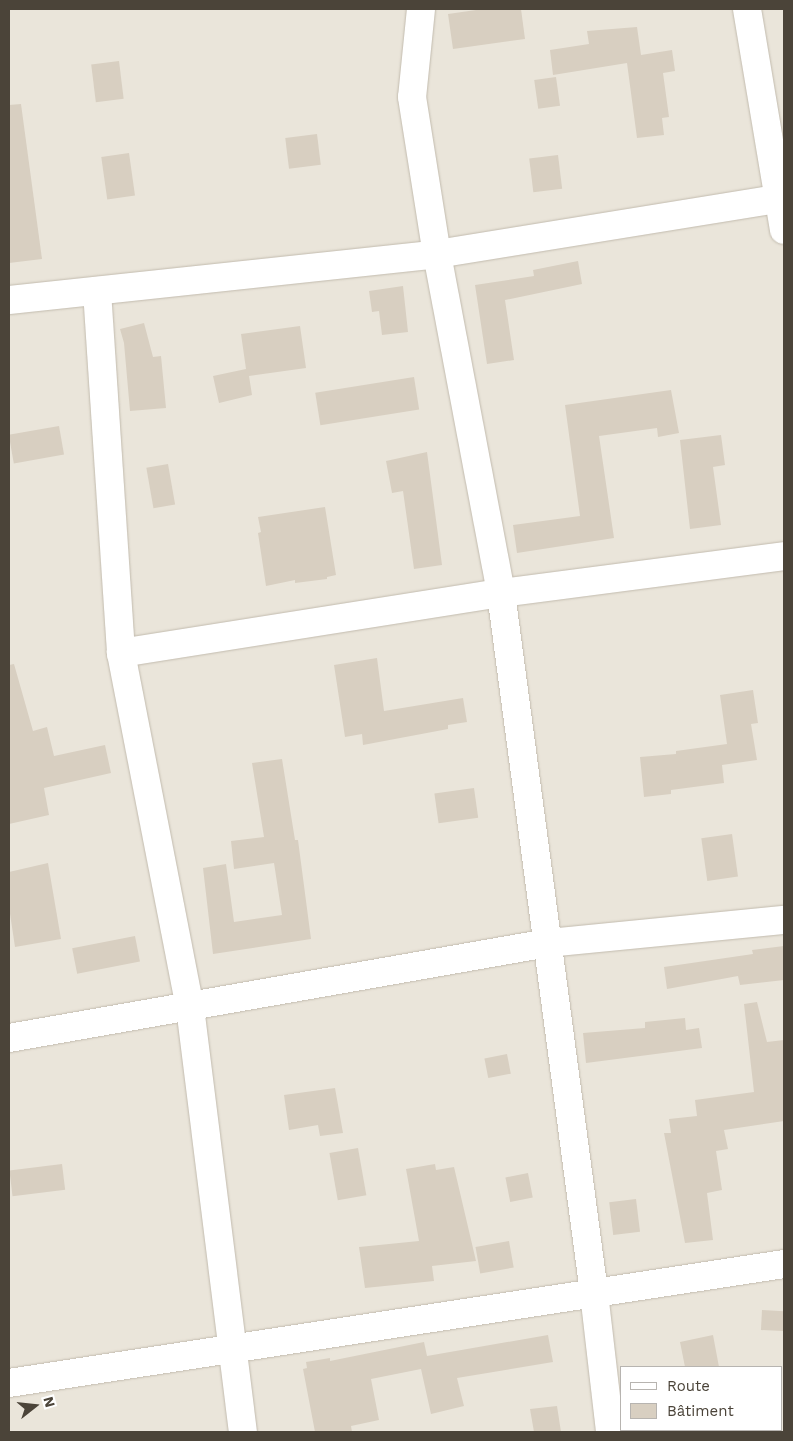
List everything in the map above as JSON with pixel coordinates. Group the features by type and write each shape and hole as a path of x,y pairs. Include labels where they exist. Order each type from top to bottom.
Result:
{"street":[{"path":"421,9 412,97 437,254 501,593 594,1293 610,1432"},
{"path":"747,9 784,230"},
{"path":"9,300 437,254 778,199"},
{"path":"97,292 121,653 190,1007 235,1350 243,1432"},
{"path":"121,653 501,593 784,556"},
{"path":"9,1038 548,943 784,920"},
{"path":"9,1383 235,1350 784,1264"}],"shaded area":[{"path":"9,9 784,9 784,1432 9,1432"}],"building":[{"path":"483,9 521,9 525,39 453,49 448,14"},
{"path":"637,27 641,55 672,50 675,71 663,73 669,117 662,118 664,135 637,138 627,63 553,75 550,50 589,44 587,31"},
{"path":"119,61 124,99 96,102 91,64"},
{"path":"556,77 560,106 538,109 534,80"},
{"path":"21,104 42,259 9,263 9,105"},
{"path":"317,134 321,165 289,169 285,138"},
{"path":"129,153 135,196 107,199 101,157"},
{"path":"558,155 562,189 533,192 529,159"},
{"path":"578,261 582,284 505,300 514,360 487,364 475,285 534,276 533,270"},
{"path":"403,286 408,332 382,335 379,311 372,312 369,291"},
{"path":"144,323 153,357 161,356 166,408 130,411 124,343 120,329"},
{"path":"300,326 306,368 249,376 252,395 219,403 213,376 246,369 241,334"},
{"path":"414,377 419,410 320,425 315,393"},
{"path":"671,390 679,433 658,437 657,428 599,436 614,538 517,553 513,525 580,516 565,405"},
{"path":"59,426 64,455 14,463 9,435"},
{"path":"721,435 725,465 713,467 721,525 690,529 680,440"},
{"path":"427,452 442,565 414,569 403,491 392,493 386,461"},
{"path":"168,464 175,504 153,508 146,468"},
{"path":"325,507 336,575 327,577 327,579 295,583 295,580 266,586 258,533 261,532 258,517"},
{"path":"377,658 384,711 463,698 467,722 448,725 448,729 363,745 362,734 345,737 334,665"},
{"path":"14,664 33,731 47,727 54,756 105,745 111,773 44,788 49,815 9,824 9,665"},
{"path":"753,690 758,723 751,724 757,760 722,765 724,783 671,790 671,794 644,797 640,757 676,754 676,751 727,744 720,695"},
{"path":"282,759 295,840 298,840 311,939 213,954 203,868 226,864 234,922 282,915 274,863 234,869 231,841 264,837 252,763"},
{"path":"474,788 478,818 439,823 434,794"},
{"path":"732,834 738,877 707,881 701,838"},
{"path":"48,863 61,939 15,947 9,907 9,872"},
{"path":"135,936 140,962 77,974 72,948"},
{"path":"784,946 784,980 740,985 738,976 667,989 664,967 753,954 752,950"},
{"path":"757,1002 767,1042 784,1040 784,1121 724,1130 728,1149 716,1151 722,1190 707,1193 713,1240 685,1243 664,1133 671,1133 669,1119 697,1116 695,1100 754,1092 744,1004"},
{"path":"685,1018 686,1030 699,1028 702,1048 586,1063 583,1033 645,1028 645,1022"},
{"path":"507,1054 511,1074 488,1078 484,1058"},
{"path":"335,1088 343,1133 320,1136 318,1125 289,1130 284,1095"},
{"path":"358,1148 366,1195 338,1200 329,1153"},
{"path":"62,1164 65,1190 13,1196 9,1170"},
{"path":"435,1164 436,1170 454,1167 476,1261 432,1266 434,1281 365,1288 359,1247 419,1241 406,1169"},
{"path":"528,1173 533,1198 510,1202 505,1177"},
{"path":"636,1199 640,1232 613,1235 609,1202"},
{"path":"509,1241 514,1268 480,1273 476,1247"},
{"path":"762,1310 784,1311 783,1331 761,1330"},
{"path":"548,1335 553,1362 457,1378 464,1406 431,1414 421,1369 371,1379 379,1420 351,1426 352,1432 315,1432 303,1369 307,1368 306,1362 330,1358 330,1361 424,1342 427,1356"},
{"path":"713,1335 719,1366 685,1366 680,1342"},
{"path":"557,1406 561,1432 534,1432 530,1409"}]}
